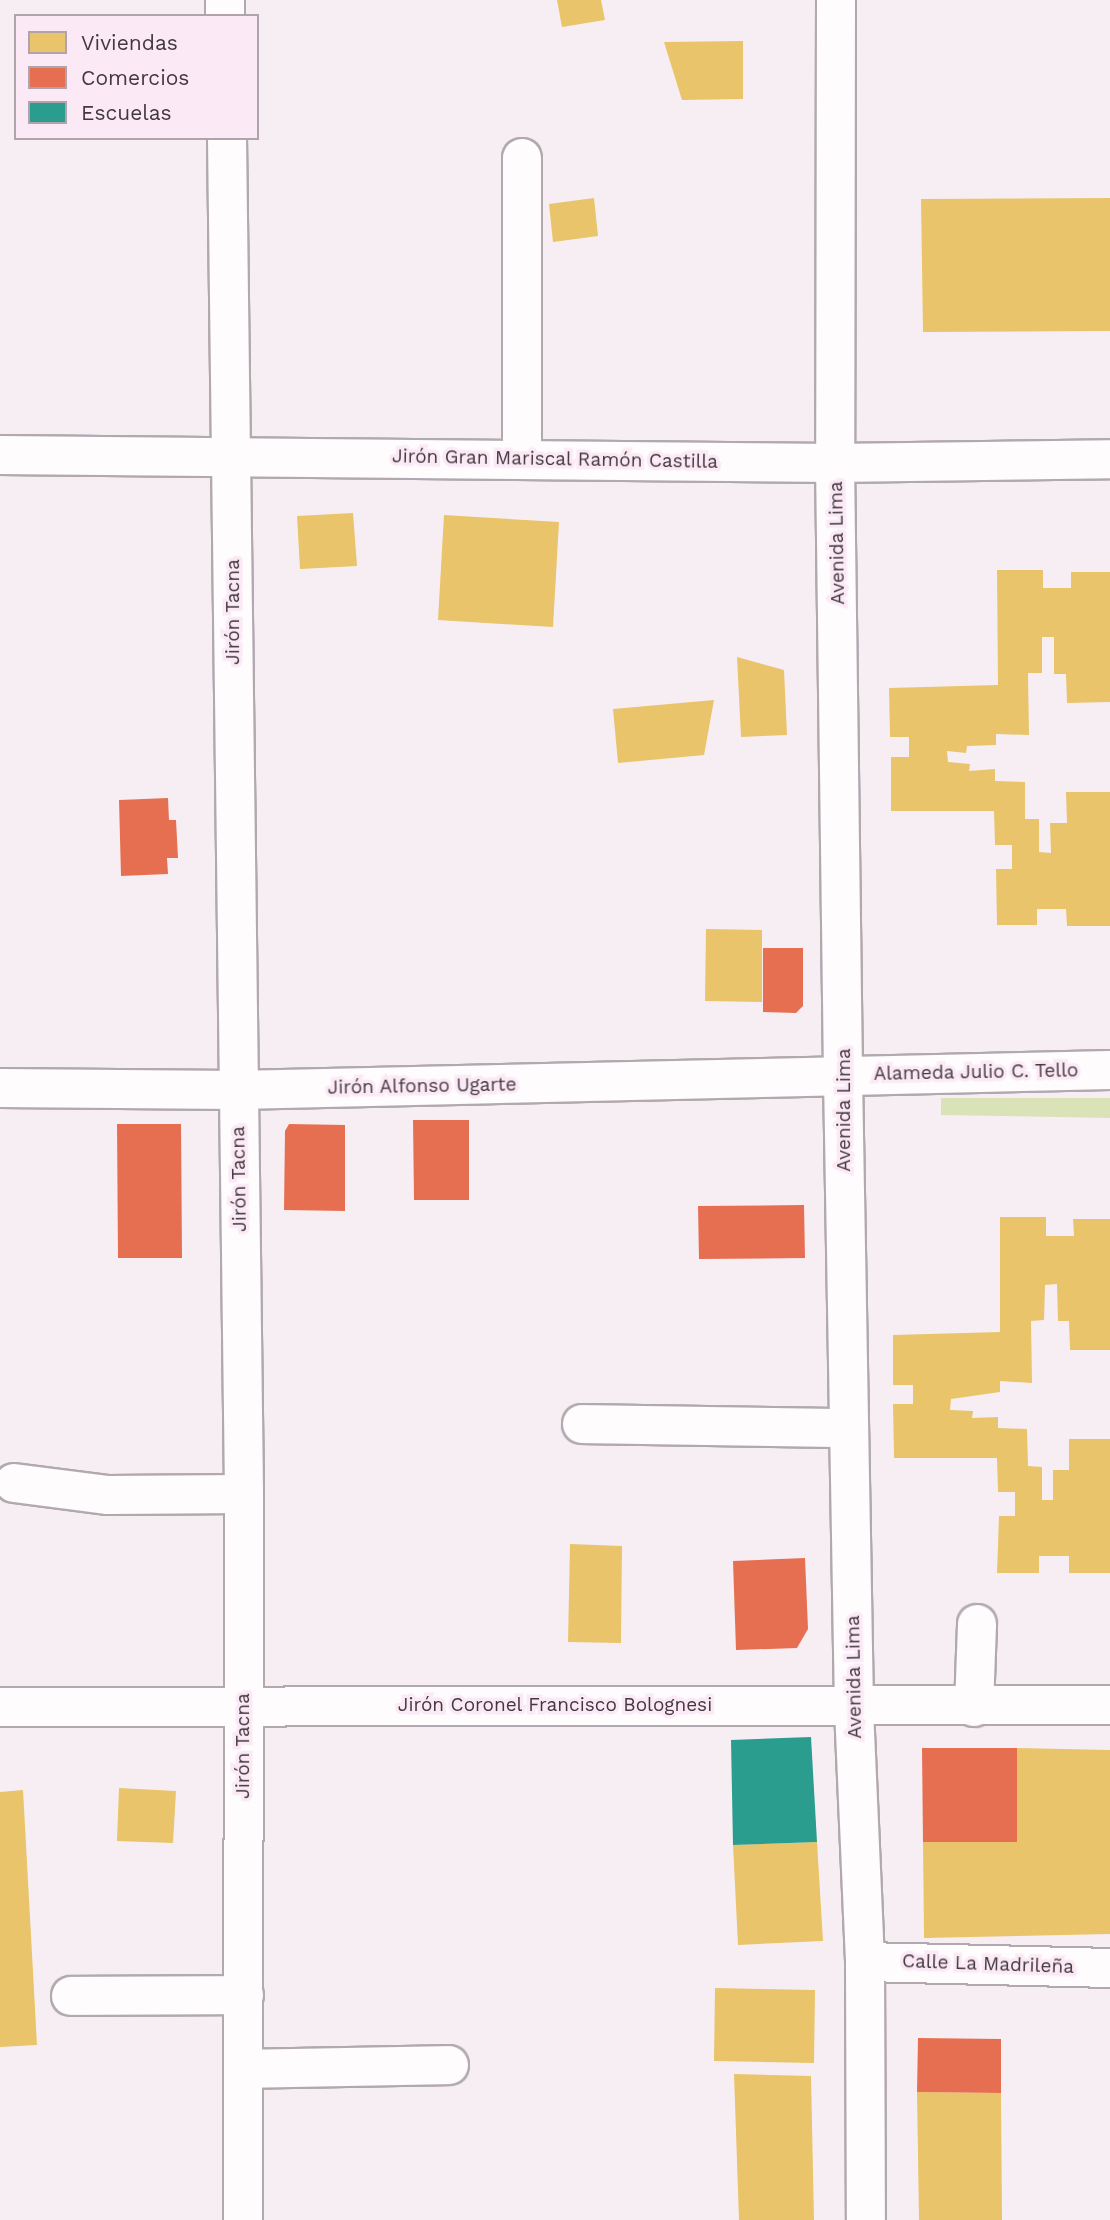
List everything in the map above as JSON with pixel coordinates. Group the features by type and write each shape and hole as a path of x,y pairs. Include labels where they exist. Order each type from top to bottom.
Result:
{"street":[{"name":"Avenida Lima","path":"836,0 835,463 860,975 843,1077 861,1147 849,1428 854,1709 865,1962 866,2220"},
{"name":"Jirón Tacna","path":"227,140 244,1494 243,2220"},
{"path":"522,158 522,458"},
{"name":"Jirón Gran Mariscal Ramón Castilla","path":"0,455 232,454 1035,465 1110,459"},
{"name":"Alameda Julio C. Tello","path":"843,1077 883,1072 1110,1070"},
{"name":"Jirón Alfonso Ugarte","path":"0,1088 237,1090 843,1077"},
{"path":"582,1424 849,1428"},
{"path":"14,1483 108,1494 244,1494"},
{"path":"974,1707 977,1624"},
{"name":"Jirón Coronel Francisco Bolognesi","path":"0,1707 242,1704 854,1709 1110,1705"},
{"name":"Calle La Madrileña","path":"865,1962 1110,1968"},
{"path":"71,1996 244,1995"},
{"path":"244,2070 449,2065"}],"green space":[{"path":"941,1098 1110,1098 1110,1118 941,1115"}],"building: Viviendas":[{"path":"557,0 601,0 605,20 562,27"},
{"path":"743,41 743,99 682,100 664,42"},
{"path":"594,198 598,236 553,242 549,204"},
{"path":"1110,198 1110,331 923,332 921,199"},
{"path":"353,513 357,566 300,569 297,516"},
{"path":"444,515 559,522 553,627 438,620"},
{"path":"997,570 1043,570 1043,588 1071,588 1071,572 1110,572 1110,702 1067,703 1066,674 1054,674 1054,637 1042,637 1042,673 1028,673 1029,735 996,734 996,745 967,746 966,753 947,751 948,762 970,764 969,771 995,769 995,781 1025,782 1025,819 1039,819 1039,852 1051,853 1050,823 1067,823 1066,792 1110,792 1110,926 1067,926 1066,909 1037,909 1037,925 997,925 996,869 1012,869 1012,845 995,845 994,811 891,811 891,757 909,757 909,737 890,737 889,688 998,685"},
{"path":"737,657 784,670 787,735 741,737"},
{"path":"714,700 704,755 618,763 613,709"},
{"path":"706,929 762,930 762,1002 705,1001"},
{"path":"1000,1217 1046,1217 1046,1236 1074,1236 1073,1219 1110,1219 1110,1350 1070,1350 1069,1321 1058,1321 1057,1284 1045,1285 1044,1320 1031,1321 1032,1383 1000,1381 1000,1392 951,1399 950,1410 973,1411 972,1418 998,1417 998,1428 1027,1429 1028,1466 1042,1467 1042,1500 1053,1500 1053,1470 1069,1470 1069,1439 1110,1439 1110,1573 1069,1573 1069,1556 1039,1556 1039,1573 997,1573 999,1516 1015,1516 1015,1492 998,1492 997,1458 894,1458 893,1404 913,1404 913,1385 893,1385 893,1335 1000,1332"},
{"path":"570,1544 622,1546 621,1643 568,1642"},
{"path":"1017,1748 1110,1750 1110,1934 924,1938 923,1842 1017,1842"},
{"path":"119,1788 176,1791 173,1843 117,1841"},
{"path":"23,1790 37,2045 0,2047 0,1792"},
{"path":"817,1842 823,1941 738,1945 733,1845"},
{"path":"715,1988 815,1990 814,2063 714,2061"},
{"path":"734,2074 811,2076 814,2220 739,2220"},
{"path":"917,2092 1001,2093 1002,2220 919,2220"}],"building: Comercios":[{"path":"168,798 169,820 176,820 178,858 167,858 168,874 121,876 119,800"},
{"path":"763,948 803,948 803,1006 796,1013 763,1012"},
{"path":"413,1120 469,1120 469,1200 414,1200"},
{"path":"117,1124 181,1124 182,1258 118,1258"},
{"path":"289,1124 345,1125 345,1211 284,1210 285,1131"},
{"path":"804,1205 805,1258 699,1259 698,1206"},
{"path":"805,1558 808,1629 797,1648 736,1650 733,1561"},
{"path":"922,1748 1017,1748 1017,1842 923,1842"},
{"path":"918,2038 1001,2039 1001,2093 917,2092"}],"building: Escuelas":[{"path":"811,1737 817,1842 733,1845 731,1740"}]}
